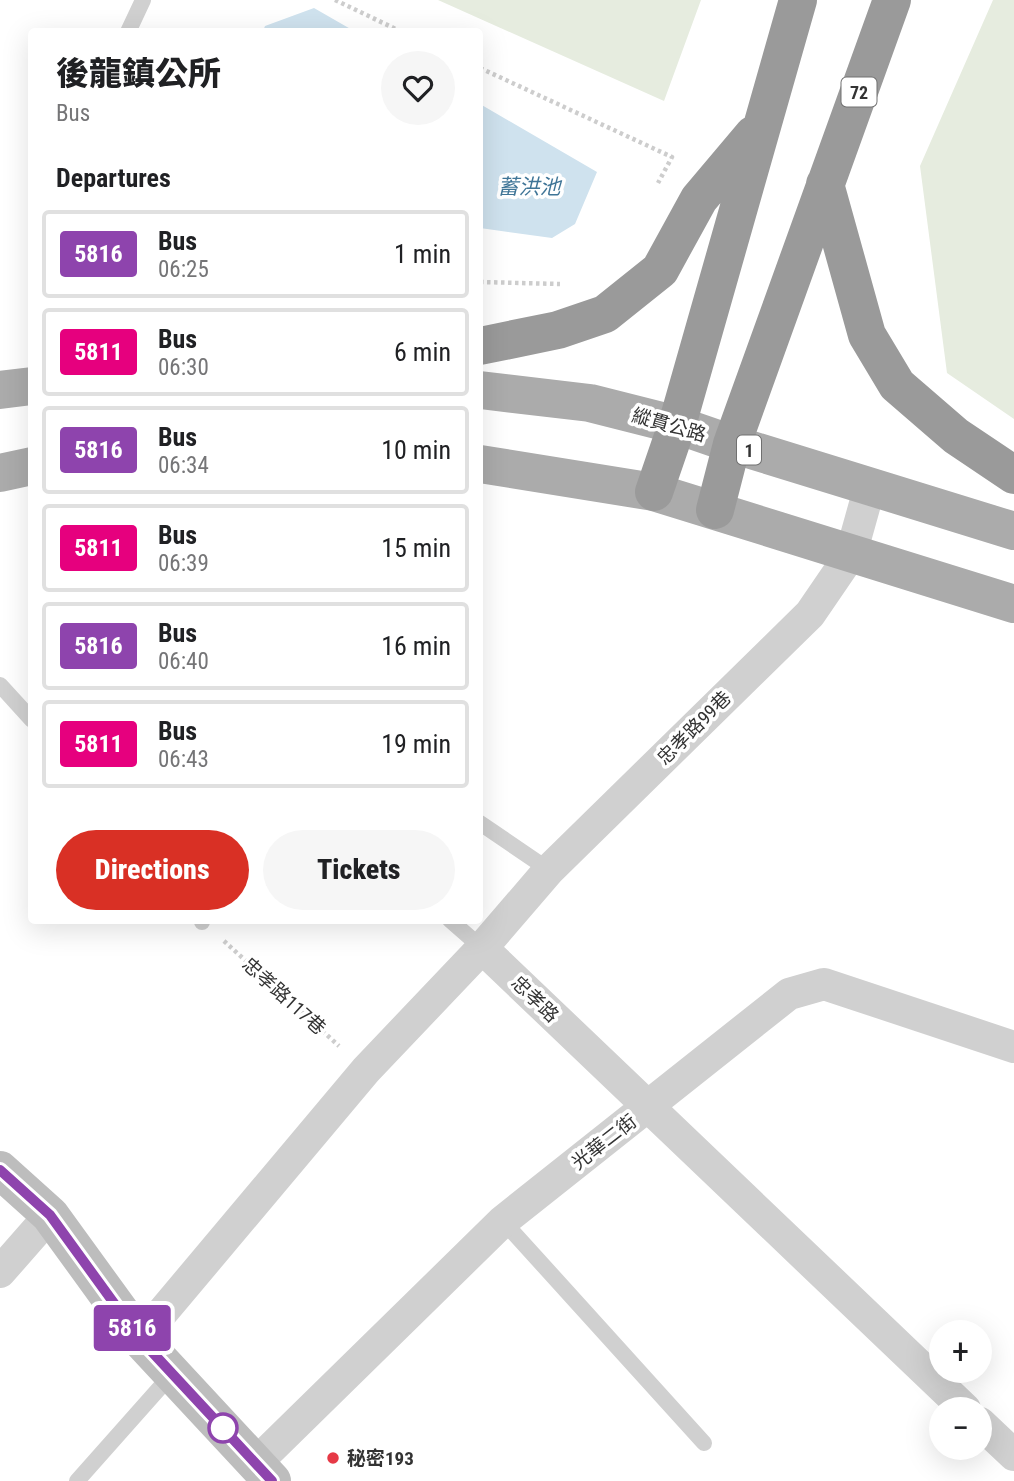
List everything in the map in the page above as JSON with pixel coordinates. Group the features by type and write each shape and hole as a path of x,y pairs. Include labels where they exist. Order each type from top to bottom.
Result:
{"highway":[{"path":"654,492 677,425 798,0"},
{"name":"72","path":"825,184 892,0"},
{"path":"483,345 558,330 605,314 660,270 699,199 761,126"},
{"path":"715,510 732,444 825,184"},
{"path":"825,184 867,335 897,385 956,436 1014,475"}],"main road":[{"path":"0,390 28,386"},
{"name":"縱貫公路","path":"483,390 590,403 677,425 1014,531"},
{"path":"483,464 654,492 1014,604"},
{"path":"0,473 28,467"},
{"path":"0,1170 50,1215 140,1339 264,1472"}],"street":[{"name":"忠孝路99巷","path":"482,948 549,870 810,614 851,554 870,486"},
{"path":"140,1339 366,1070 482,948"},
{"name":"忠孝路","path":"482,948 952,1397"},
{"name":"光華二街","path":"264,1472 503,1221 789,994 824,984 1014,1047"},
{"path":"0,1272 50,1215"},
{"path":"992,1434 1014,1455"}],"lane":[{"path":"130,28 143,0"},
{"path":"0,685 28,716"},
{"path":"483,825 549,870"},
{"path":"455,924 482,948"},
{"path":"503,1221 704,1443"},
{"path":"77,1481 172,1374"}],"path":[{"path":"335,0 394,28"},
{"path":"483,69 671,157 653,194"},
{"path":"483,282 558,284 569,281"},
{"name":"忠孝路117巷","path":"205,924 366,1070"}],"shaded area":[{"path":"438,0 701,0 664,101"},
{"path":"993,0 1014,0 1014,419 947,373 920,166"}],"water":[{"path":"314,8 349,28 264,28"},
{"name":"蓄洪池","path":"483,106 597,172 575,224 552,238 483,228"}],"bus line":[{"name":"5816","path":"0,1170 50,1215 140,1339 272,1481"}],"place":[{"name":"秘密193","path":"333,1458"}]}
